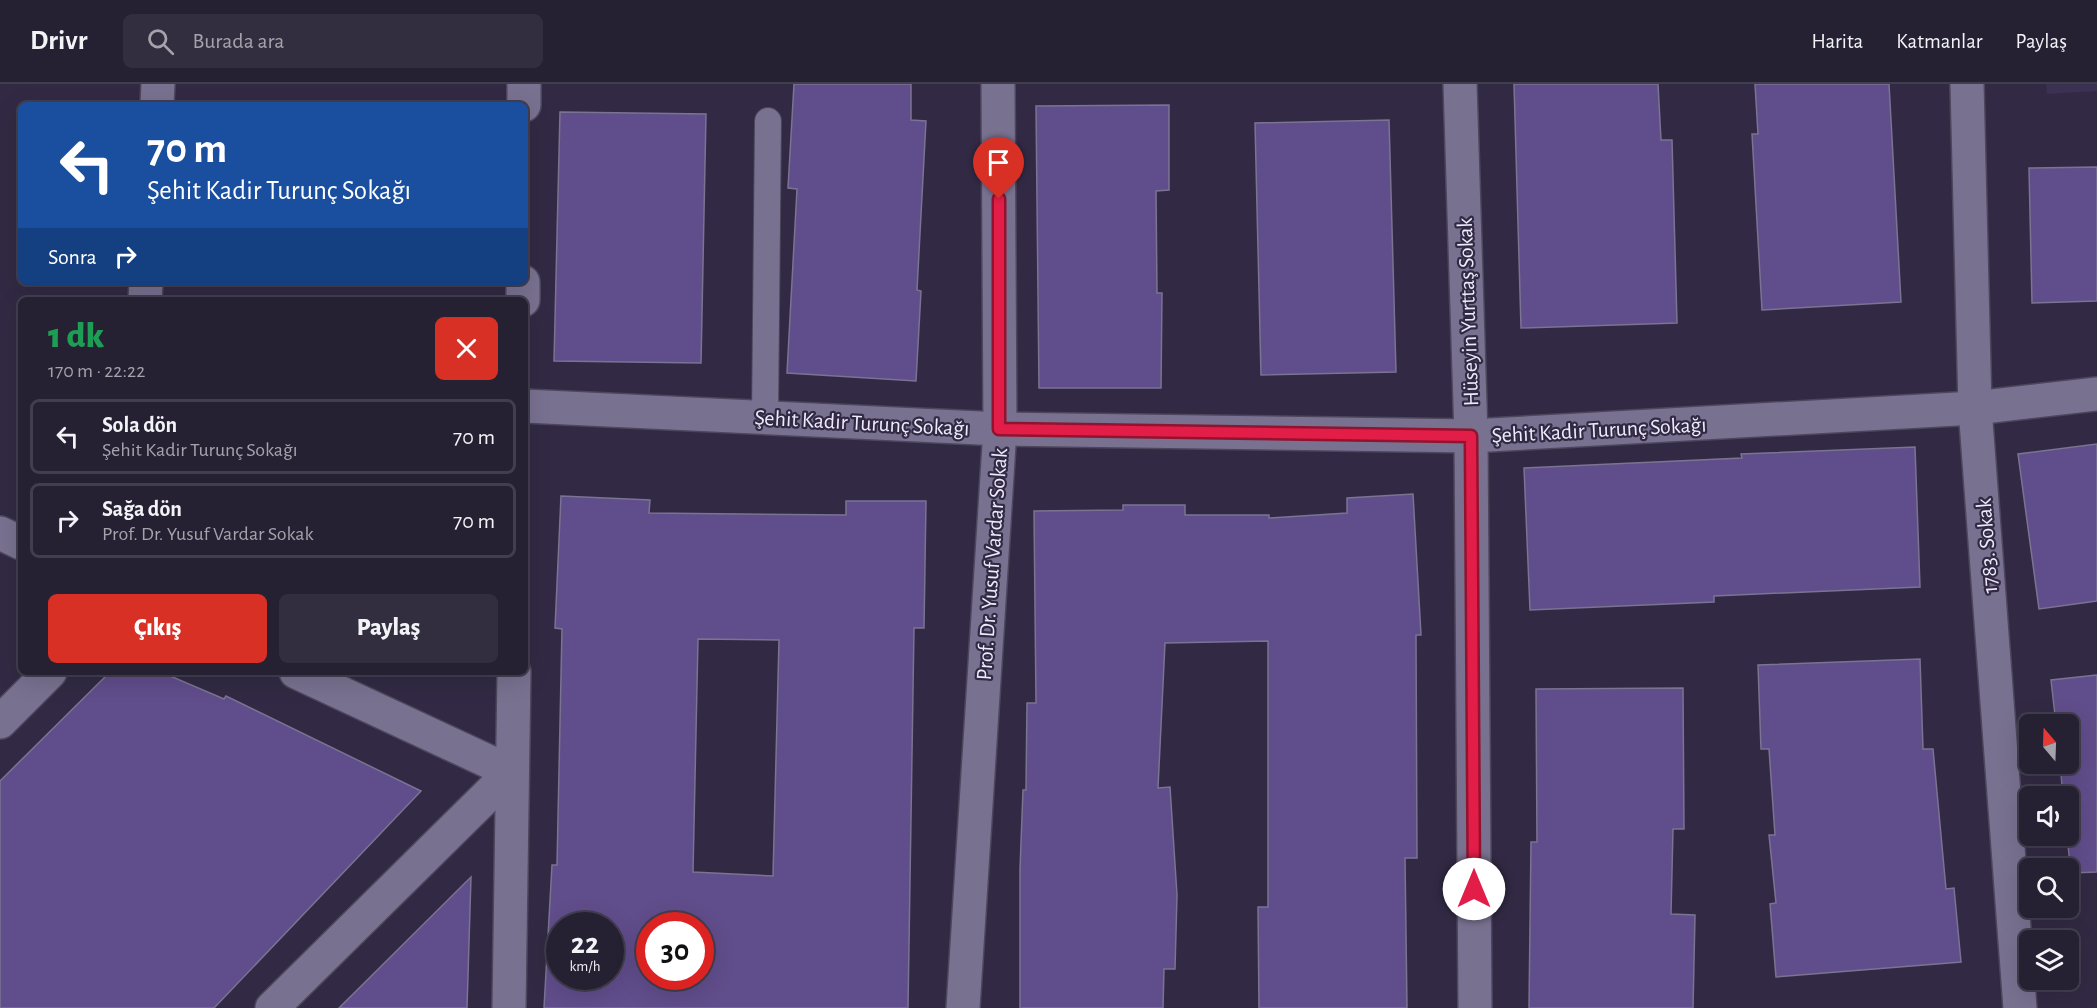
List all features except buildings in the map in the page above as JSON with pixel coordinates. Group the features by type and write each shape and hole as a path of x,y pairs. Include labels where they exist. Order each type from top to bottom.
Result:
{"street":[{"path":"157,102 158,84"},
{"path":"524,84 524,102"},
{"name":"Prof. Dr. Yusuf Vardar Sokak","path":"963,1008 999,429 998,84"},
{"name":"Hüseyin Yurttaş Sokak","path":"1460,84 1471,436 1475,1008"},
{"name":"1783. Sokak","path":"1967,84 1976,408 2020,1008"},
{"name":"Şehit Kadir Turunç Sokağı","path":"528,406 999,429 1471,436 1976,408 2097,394"},
{"path":"0,533 18,542"},
{"path":"0,722 47,675"},
{"path":"302,675 510,772"},
{"path":"509,1008 510,772 514,675"},
{"path":"272,1008 510,772"}],"lane":[{"path":"765,417 768,121"}],"shaded area":[{"path":"2046,84 2097,84 2097,91 2047,94"}],"route":[{"path":"999,199 999,429 1471,436 1474,889"}]}
